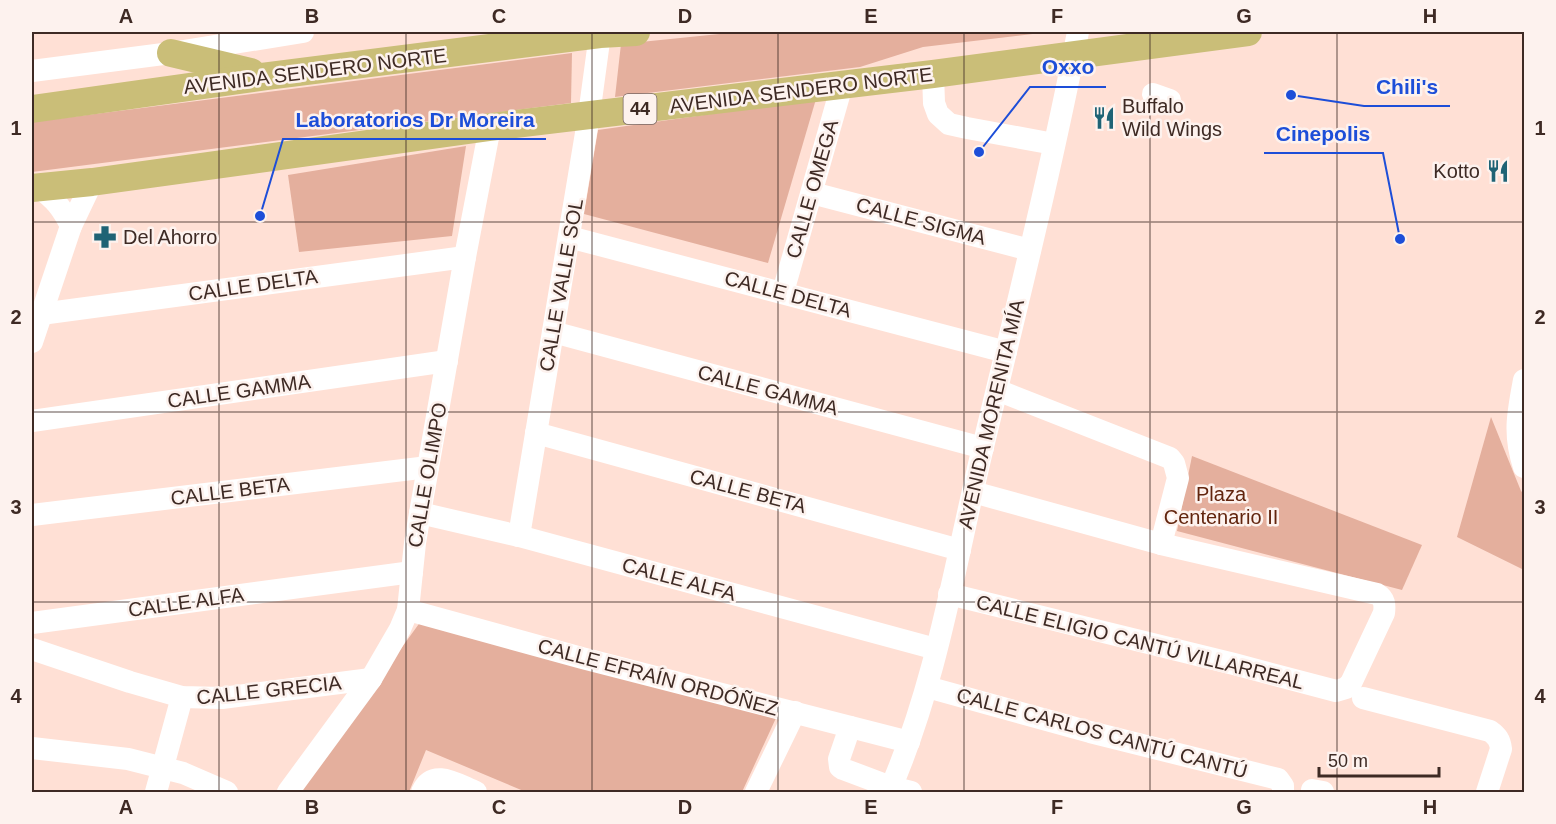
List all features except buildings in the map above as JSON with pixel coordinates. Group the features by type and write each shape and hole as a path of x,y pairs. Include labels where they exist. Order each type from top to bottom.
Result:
{"main road":[{"name":"AVENIDA SENDERO NORTE","path":"32,109 268,76 600,34 636,32"},
{"name":"AVENIDA SENDERO NORTE","path":"35,187 92,182 490,127 933,74 1076,44 1248,32"},
{"path":"171,53 268,76"}],"street":[{"name":"AVENIDA SENDERO NORTE","path":"32,71 171,53 303,32"},
{"name":"CALLE VALLE SOL","path":"519,536 589,115 600,34"},
{"name":"AVENIDA MORENITA MÍA","path":"897,791 909,742 927,687 950,594 1076,44"},
{"path":"933,74 934,103 938,114 949,124 1054,144"},
{"name":"CALLE OMEGA","path":"783,292 842,85"},
{"name":"CALLE OLIMPO","path":"288,792 371,679 391,647 408,610 420,513 490,127"},
{"path":"32,342 71,226 92,182"},
{"path":"35,187 50,196 63,209 71,226"},
{"name":"CALLE SIGMA","path":"812,193 1030,250"},
{"name":"CALLE DELTA","path":"569,237 1006,352"},
{"name":"CALLE DELTA","path":"41,314 465,256"},
{"name":"CALLE GAMMA","path":"553,332 982,448"},
{"name":"CALLE GAMMA","path":"32,421 447,362"},
{"path":"1524,380 1516,422 1524,467"},
{"path":"973,492 1161,544 1178,478 1174,463 1170,458 998,390"},
{"name":"CALLE BETA","path":"536,433 960,550"},
{"name":"CALLE BETA","path":"32,515 428,467"},
{"name":"CALLE ALFA","path":"420,513 519,536 936,649"},
{"name":"CALLE ELIGIO CANTÚ VILLARREAL","path":"950,594 1234,664 1331,691 1341,690 1351,683 1384,613 1382,597 1161,544"},
{"name":"CALLE ALFA","path":"32,623 412,572"},
{"name":"CALLE EFRAÍN ORDÓÑEZ","path":"408,610 582,658 909,742"},
{"name":"CALLE GRECIA","path":"32,649 182,697 222,698 371,679"},
{"name":"CALLE CARLOS CANTÚ CANTÚ","path":"927,687 1280,786"},
{"path":"156,792 182,697"},
{"path":"1363,698 1490,731 1500,741 1501,748 1487,792"},
{"path":"756,792 795,712"},
{"path":"850,727 839,759 840,767 897,791"},
{"path":"32,748 128,759 163,767 227,792"},
{"path":"428,786 450,781 476,792"}],"green space":[{"path":"739,32 1049,32 923,47 860,67 615,97 621,44"},
{"path":"572,53 571,103 32,172 32,122"},
{"path":"816,99 768,263 584,214 598,130"},
{"path":"466,146 452,236 299,252 288,175"},
{"path":"1491,417 1524,494 1524,570 1457,537"},
{"name":"Plaza Centenario II","path":"1192,456 1422,545 1402,590 1177,531"},
{"path":"421,621 776,718 742,792 526,792 426,750 409,792 297,792"}],"place":[{"name":"Chili's","path":"1291,95"},
{"name":"Buffalo Wild Wings","path":"1104,118"},
{"name":"Oxxo","path":"979,152"},
{"name":"Kotto","path":"1498,171"},
{"name":"Laboratorios Dr Moreira","path":"260,216"},
{"name":"Del Ahorro","path":"105,237"},
{"name":"Cinepolis","path":"1400,239"}]}
